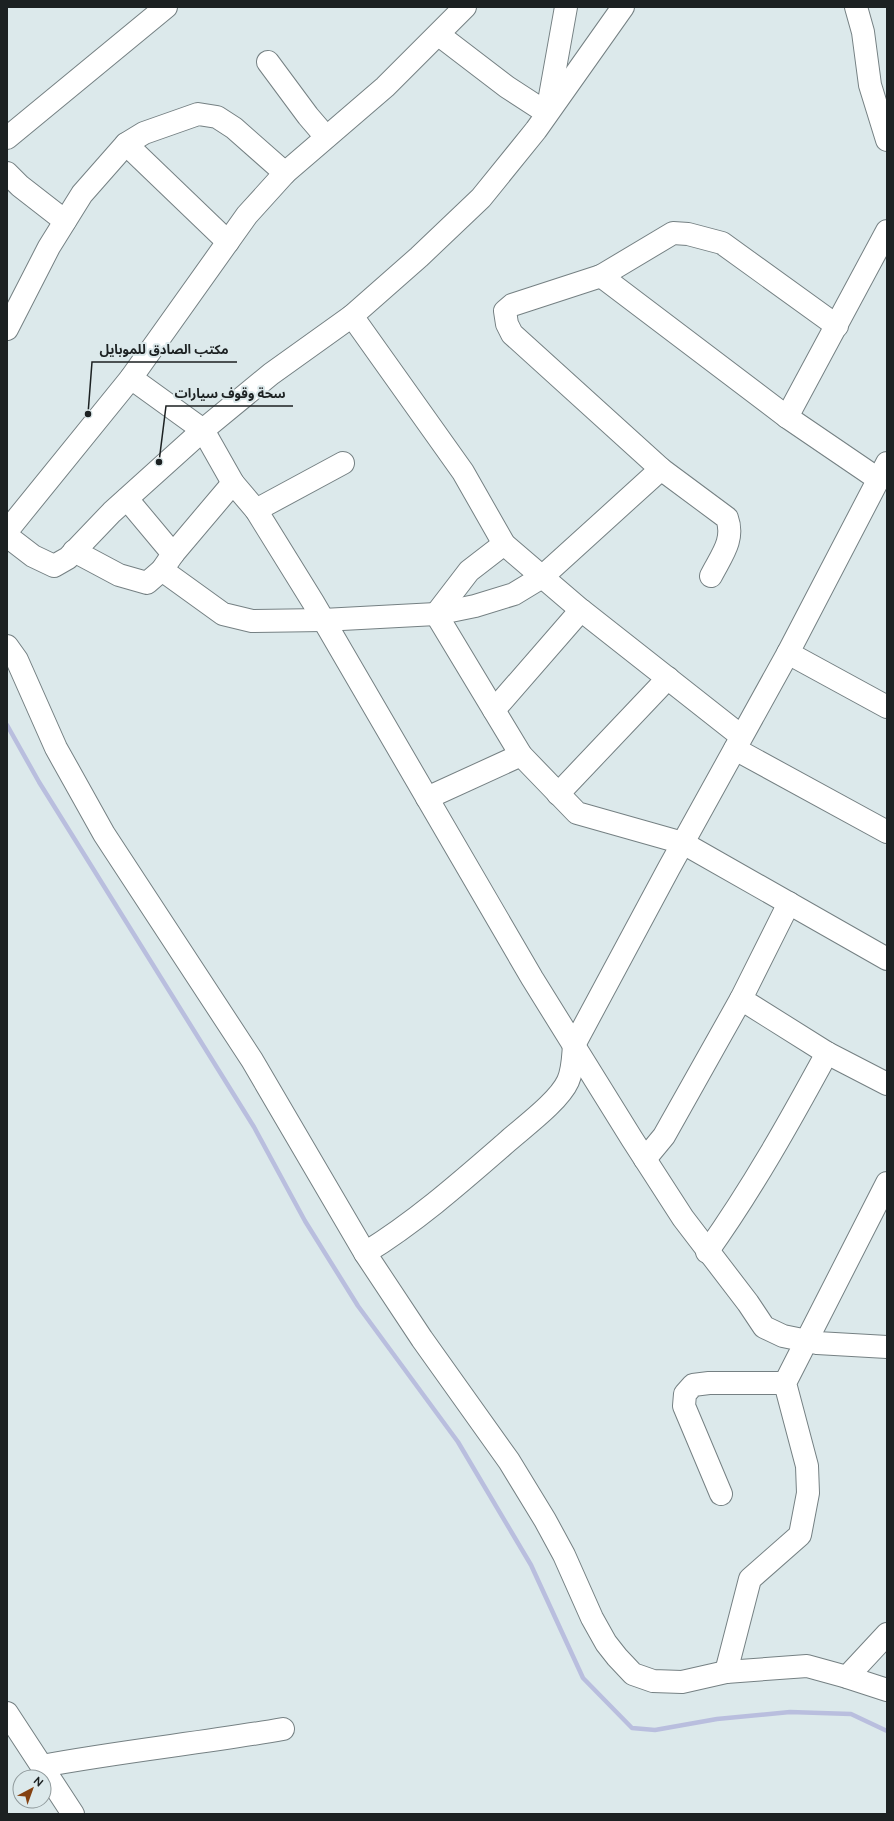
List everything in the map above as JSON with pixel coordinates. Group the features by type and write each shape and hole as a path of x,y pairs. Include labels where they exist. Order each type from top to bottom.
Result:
{"street":[{"path":"7,138 166,7"},
{"path":"7,531 132,378 247,215 285,173 385,87 465,7"},
{"path":"548,114 566,7"},
{"path":"7,536 33,556 54,566 68,558 127,499 203,430 271,374 352,316 419,258 481,198 548,114 623,7"},
{"path":"856,7 863,32 870,85 887,140"},
{"path":"439,34 507,87 548,114"},
{"path":"268,62 308,116 326,137"},
{"path":"7,329 49,247 82,194 126,144 144,132 198,114 217,117 234,128 285,173"},
{"path":"126,144 228,242"},
{"path":"7,173 20,186 65,221"},
{"path":"787,417 887,231"},
{"path":"711,576 729,540 731,529 727,518 661,470 512,334 507,324 505,311 512,305 601,276 673,233 701,236 722,243 837,326"},
{"path":"365,1253 389,1239 433,1206 539,1114 568,1082 573,1063 574,1045 738,742 881,484 787,417 601,276"},
{"path":"352,316 463,472 504,544 581,610 668,678 738,742 887,832"},
{"path":"132,378 203,430 234,483 256,510 323,620 532,978 645,1159 707,1252 764,1327 783,1336 816,1343 887,1349"},
{"path":"256,510 343,463"},
{"path":"127,499 167,562 223,614 252,621 323,620 436,614 475,606 514,594 542,577 661,470"},
{"path":"74,551 119,575 147,584 234,483"},
{"path":"436,614 469,571 504,544"},
{"path":"494,710 581,610"},
{"path":"436,614 521,755 577,813 683,843 887,959"},
{"path":"7,646 17,660 56,748 104,834 252,1060 365,1253 422,1339 509,1461 545,1520 564,1555 592,1618 606,1643 617,1657 633,1674 654,1681 682,1682 726,1672 807,1666 887,1690"},
{"path":"788,653 887,707"},
{"path":"558,794 668,678"},
{"path":"427,798 521,755"},
{"path":"645,1159 664,1136 741,1000 789,903"},
{"path":"741,1000 827,1053 887,1084"},
{"path":"707,1252 732,1218 777,1145 827,1053"},
{"path":"726,1672 750,1579 800,1535 808,1493 807,1466 785,1383 887,1183"},
{"path":"722,1494 684,1406 685,1394 693,1385 709,1383 785,1383"},
{"path":"847,1677 887,1634"},
{"path":"7,1713 73,1814"},
{"path":"42,1766 90,1757 283,1729"}],"waterway":[{"path":"7,725 39,782 254,1127 305,1221 358,1306 458,1442 531,1565 583,1678 632,1728 655,1730 717,1719 790,1712 851,1714 887,1731"}],"place":[{"name":"مكتب الصادق للموبايل","path":"88,414"},
{"name":"سحة وقوف سيارات","path":"159,462"}]}
